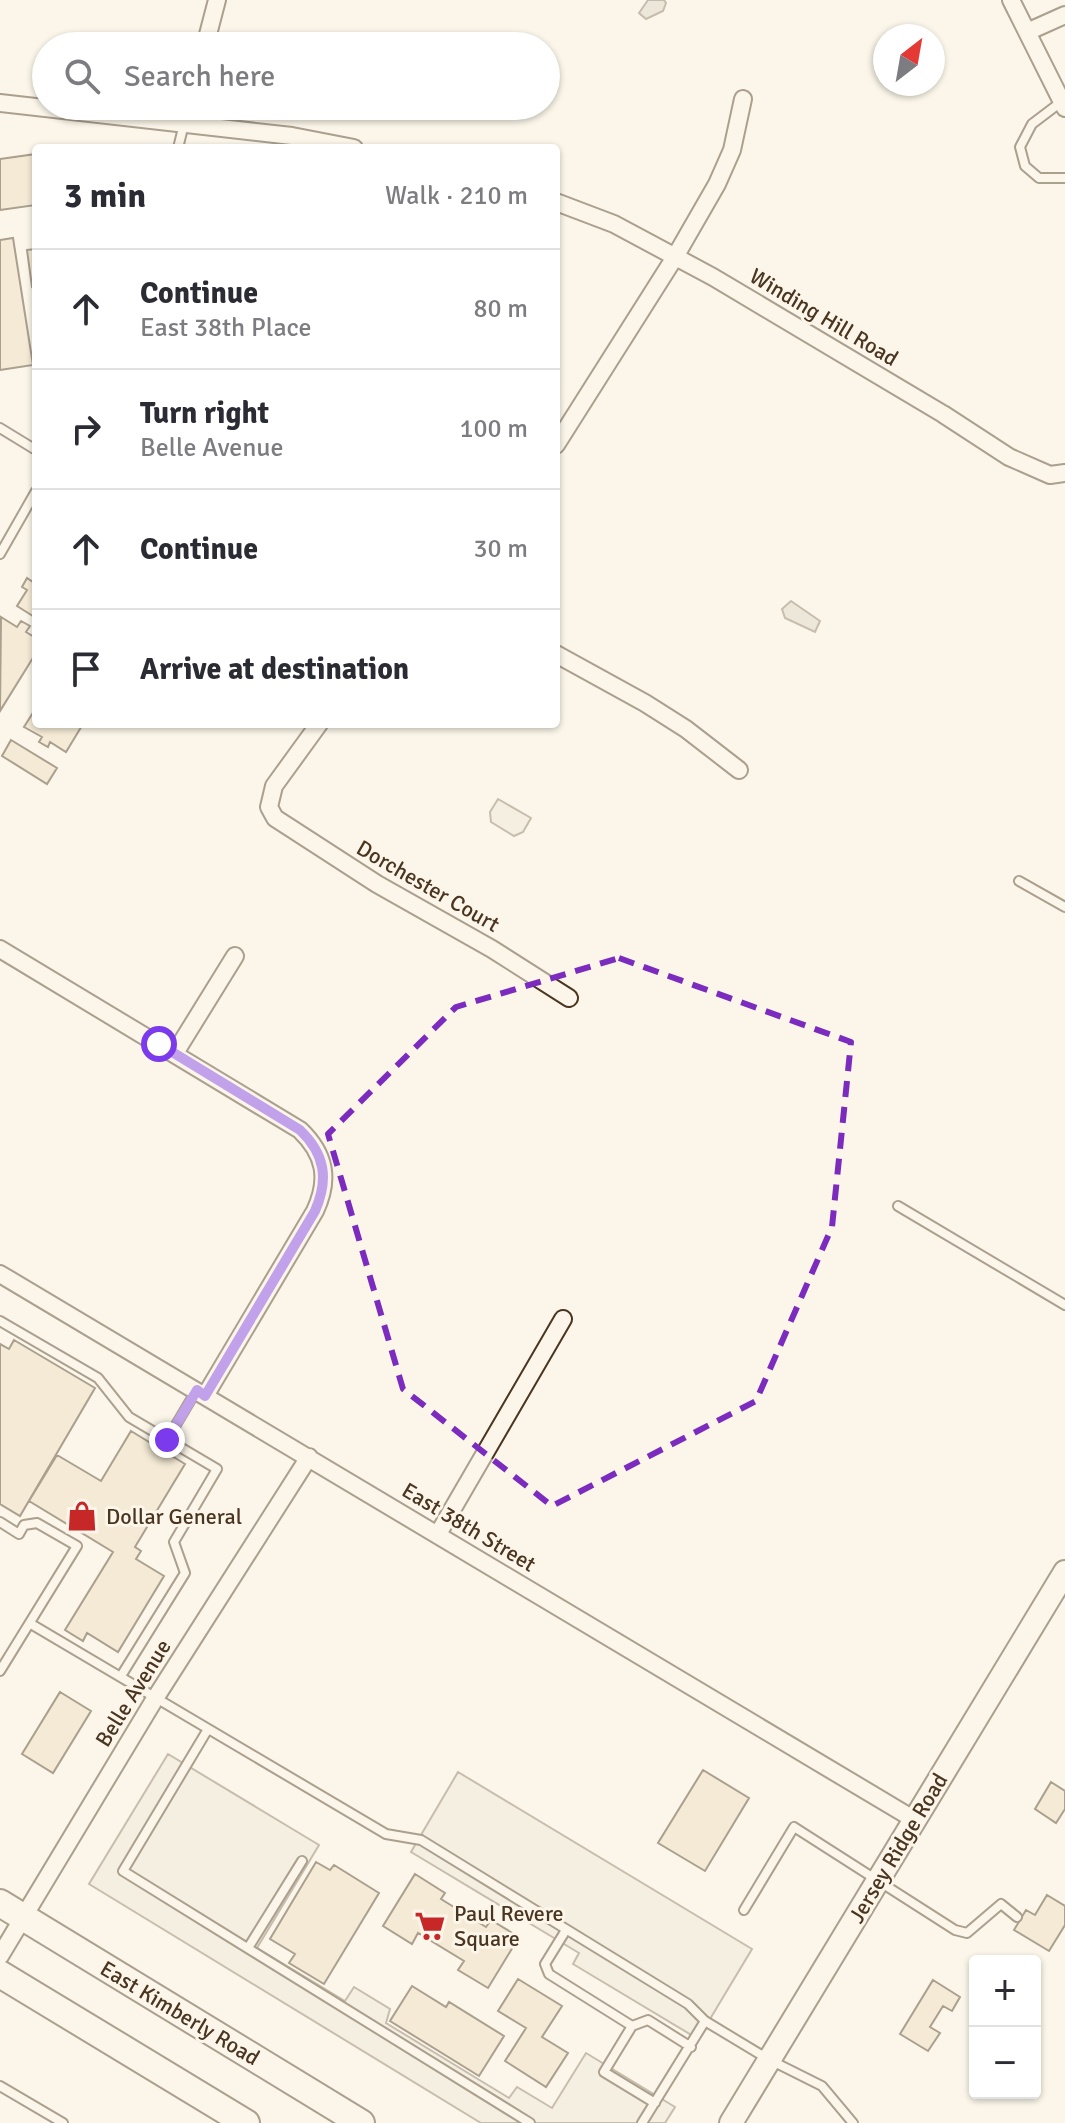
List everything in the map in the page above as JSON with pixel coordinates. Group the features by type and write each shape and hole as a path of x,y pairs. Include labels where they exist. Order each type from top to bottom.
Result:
{"main road":[{"name":"Jersey Ridge Road","path":"731,2123 1065,1572"},
{"name":"East Kimberly Road","path":"0,1903 361,2123"},
{"path":"0,1974 246,2123"}],"street":[{"path":"209,32 217,0"},
{"path":"1011,0 1064,105"},
{"path":"1027,32 1065,15"},
{"path":"560,439 675,257 717,184 732,150 743,99"},
{"path":"0,103 32,107"},
{"path":"149,120 292,136 333,144"},
{"path":"184,124 185,120"},
{"name":"Winding Hill Road","path":"560,204 614,224 675,257 943,414 1009,457 1050,475 1065,473"},
{"path":"560,656 686,729 739,770"},
{"name":"Dorchester Court","path":"316,728 274,786 269,807 275,818 377,884 492,949 569,998"},
{"path":"0,949 300,1130 313,1142 320,1156 325,1183 315,1211 201,1393"},
{"path":"175,1053 235,956"},
{"name":"East 38th Street","path":"0,1274 915,1820"},
{"path":"438,1534 563,1319"},
{"name":"Belle Avenue","path":"0,1956 156,1697 309,1457"}],"lane":[{"path":"1064,105 1032,124 1020,147 1025,166 1039,178 1065,178"},
{"path":"179,144 184,124"},
{"path":"0,428 32,448"},
{"path":"0,554 32,498"},
{"path":"1019,881 1065,907"},
{"path":"898,1206 1065,1305"},
{"path":"0,1321 98,1378 129,1417 217,1469 174,1542 185,1573 121,1676"},
{"path":"167,1440 201,1393"},
{"path":"0,1522 19,1534 24,1525 37,1523 77,1546 0,1671"},
{"path":"31,1624 386,1834 421,1840 688,2004 705,2021 768,2059 822,2086 853,2123"},
{"path":"208,1729 123,1871 530,2123"},
{"path":"744,1910 794,1827 955,1930 967,1933 1001,1904 1017,1917"},
{"path":"248,1948 302,1861"},
{"path":"566,1930 545,1964 549,1974 632,2026"},
{"path":"655,2103 604,2072 632,2026 648,2020 691,2047"},
{"path":"642,2123 705,2021"},
{"path":"0,2086 63,2123"}],"highlighted area":[{"path":"619,958 851,1042 832,1227 756,1401 552,1506 403,1389 328,1134 456,1007"}],"shaded area":[{"path":"648,0 664,0 666,3 663,11 646,19 639,13"},
{"path":"791,601 820,621 815,632 785,618 782,609"},
{"path":"498,799 531,818 523,832 514,836 491,822 490,812"},
{"path":"168,1754 319,1845 257,1948 345,2001 354,1987 390,2009 386,2023 509,2098 517,2087 552,2108 586,2053 675,2107 665,2123 481,2123 89,1884"},
{"path":"458,1772 752,1949 698,2039 573,1964 579,1953 411,1852"}],"building":[{"path":"32,155 32,206 0,210 0,159"},
{"path":"13,238 32,365 0,370 0,240"},
{"path":"32,249 32,287 27,250"},
{"path":"27,578 32,581 32,615 17,606 27,590 22,587"},
{"path":"1,617 17,627 21,621 30,626 26,632 32,636 32,659 0,711"},
{"path":"32,714 32,728 81,728 66,752 50,742 48,747 39,742 42,737 24,727"},
{"path":"11,740 57,768 47,784 2,756"},
{"path":"14,1340 95,1388 20,1516 0,1504 0,1344 9,1349"},
{"path":"131,1431 185,1464 135,1547 141,1551 136,1559 164,1576 118,1652 87,1633 83,1641 65,1630 113,1552 29,1501 57,1455 101,1481"},
{"path":"60,1692 91,1711 53,1773 22,1754"},
{"path":"703,1770 749,1798 705,1871 658,1843"},
{"path":"1051,1782 1065,1791 1065,1809 1056,1823 1035,1809"},
{"path":"316,1862 330,1870 334,1865 379,1893 324,1984 289,1963 295,1954 270,1939"},
{"path":"415,1874 445,1893 441,1899 486,1927 491,1920 519,1937 488,1988 458,1970 464,1961 418,1933 412,1944 383,1926"},
{"path":"1047,1895 1065,1906 1065,1925 1049,1951 1014,1930 1026,1910 1035,1915"},
{"path":"518,1979 562,2006 542,2037 568,2053 546,2087 505,2061 526,2028 498,2011"},
{"path":"933,1980 960,1997 952,2011 943,2006 930,2027 940,2033 928,2051 900,2034"},
{"path":"412,1986 446,2007 449,2002 504,2036 479,2076 390,2021"}],"place":[{"name":"Dollar General","path":"82,1516"},
{"name":"Paul Revere Square","path":"430,1926"}],"route":[{"path":"159,1044 300,1130 313,1142 325,1171 322,1196 315,1211 205,1396 197,1390 167,1440"}]}
